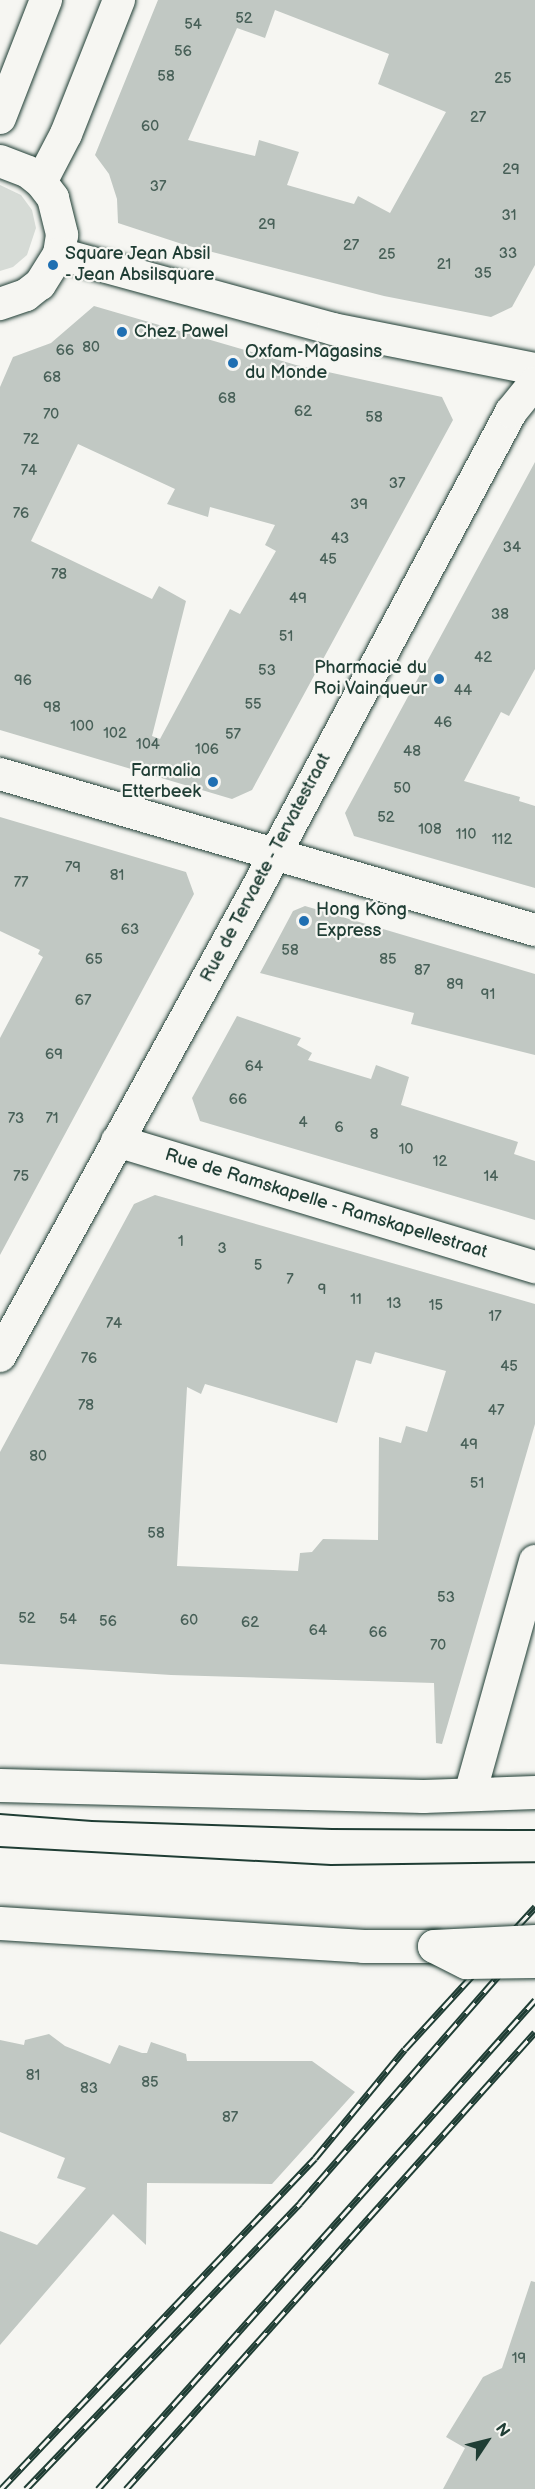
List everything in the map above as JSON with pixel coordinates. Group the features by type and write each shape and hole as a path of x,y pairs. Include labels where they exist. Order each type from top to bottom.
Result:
{"main road":[{"path":"0,1785 470,1794 535,1792"},
{"path":"0,1923 398,1946 535,1941"},
{"path":"434,1946 466,1962 535,1960"}],"street":[{"path":"0,118 46,0"},
{"path":"41,182 66,134 119,0"},
{"path":"0,161 28,172 41,182 60,216 59,254 40,284 26,295 0,304"},
{"path":"59,254 333,329 535,369"},
{"name":"Rue de Tervaete - Tervatestraat","path":"0,1356 275,853 512,412 535,382"},
{"path":"0,774 535,930"},
{"name":"Rue de Ramskapelle - Ramskapellestraat","path":"117,1141 535,1267"},
{"path":"470,1794 535,1561"}],"shaded area":[{"name":"Square Jean Absil - Jean Absilsquare","path":"0,185 21,195 32,210 36,228 27,255 13,267 0,271"}],"building":[{"path":"158,0 535,0 535,265 512,307 491,317 384,296 185,245 118,223 117,199 109,174 95,155","holes":["275,10 389,54 378,84 446,112 390,213 358,196 354,204 287,185 299,152 259,140 255,156 188,140 237,28 265,38"]},
{"path":"94,306 296,365 442,397 453,420 252,790 232,799 0,730 0,387 13,357 51,343","holes":["78,444 175,489 167,504 208,517 210,507 275,525 265,545 276,551 240,614 230,609 160,739 152,736 186,601 159,586 152,599 31,541"]},
{"path":"535,462 535,669 509,716 501,712 464,781 520,797 519,801 535,806 535,888 354,836 345,813"},
{"path":"0,817 186,872 194,894 0,1255 0,1038 43,957 38,954 40,950 0,931"},
{"path":"305,906 535,974 535,1055 411,1024 414,1013 260,973 293,911"},
{"path":"237,1016 301,1038 297,1045 312,1053 308,1060 371,1079 376,1065 409,1077 401,1105 518,1142 514,1154 535,1161 535,1220 200,1121 192,1098"},
{"path":"155,1195 535,1304 535,1424 442,1744 436,1743 434,1683 171,1675 0,1664 0,1452 134,1204","holes":["375,1352 446,1371 427,1432 406,1426 401,1443 379,1437 378,1540 323,1539 312,1552 300,1553 298,1571 177,1566 187,1387 201,1394 205,1384 337,1423 356,1360 371,1364"]},
{"path":"49,2034 65,2046 110,2064 119,2045 147,2053 151,2042 186,2054 187,2061 312,2061 355,2092 272,2184 147,2183 146,2245 113,2214 0,2345 0,2231 37,2245 86,2188 57,2178 65,2158 0,2132 0,2040 24,2045 25,2040"},
{"path":"531,2281 535,2282 535,2489 443,2489 465,2448 446,2437 483,2377 502,2368"}],"tram line":[{"path":"0,1814 92,1821 332,1829 535,1830"},
{"path":"0,1847 331,1865 535,1862"}],"railway":[{"path":"1,2489 315,2158 405,2049 535,1907"},
{"path":"26,2489 300,2203 535,1934"},
{"path":"98,2489 535,2000"},
{"path":"126,2489 535,2032"}],"place":[{"name":"Square Jean Absil - Jean Absilsquare","path":"53,265"},
{"name":"Chez Pawel","path":"122,332"},
{"name":"Oxfam-Magasins du Monde","path":"233,363"},
{"name":"Pharmacie du Roi Vainqueur","path":"439,679"},
{"name":"Farmalia Etterbeek","path":"213,782"},
{"name":"Hong Kong Express","path":"304,921"}]}
